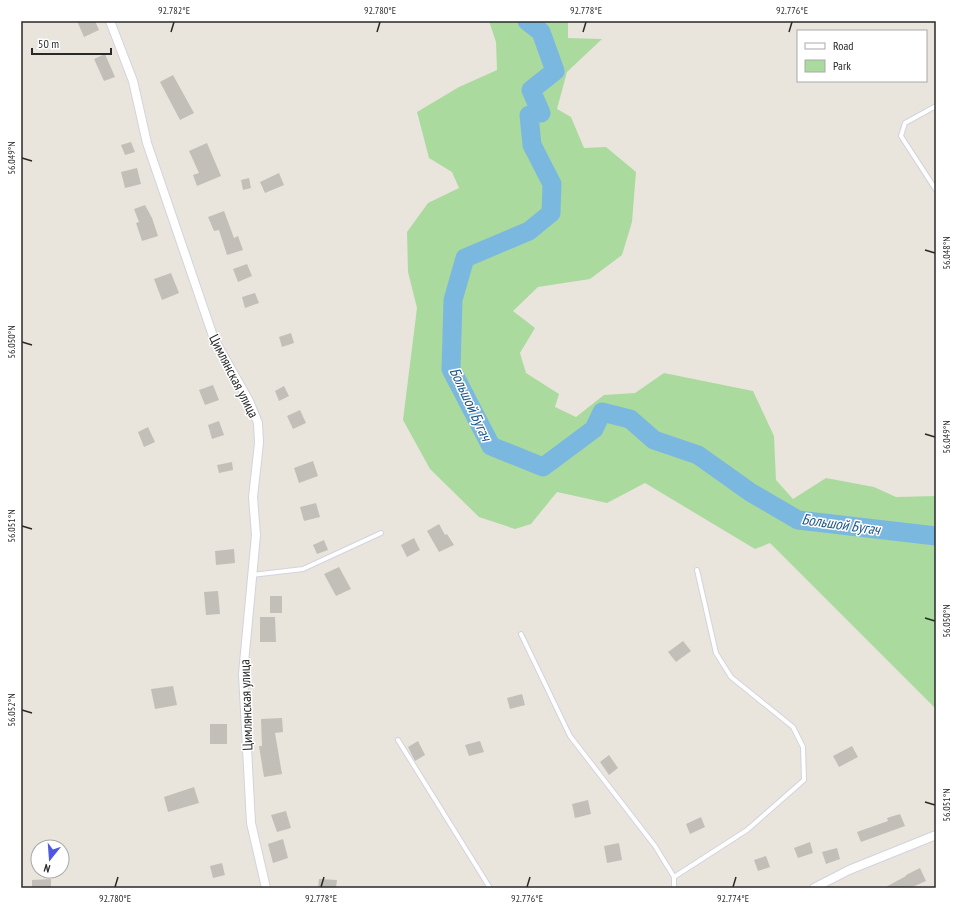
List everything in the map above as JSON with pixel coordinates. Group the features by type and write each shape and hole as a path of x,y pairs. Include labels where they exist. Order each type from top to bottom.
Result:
{"street":[{"name":"Цимлянская улица","path":"110,21 133,81 147,143 214,339 250,402 258,423 259,443 253,497 256,535 243,674 251,823 266,888"},
{"path":"814,888 848,870 936,835"}],"lane":[{"path":"936,106 905,123 901,136 936,190"},
{"path":"252,575 303,569 381,533"},
{"path":"674,877 747,830 804,780 803,747 793,727 731,677 716,653 697,570"},
{"path":"521,634 570,736 655,846 674,877 674,888"},
{"path":"398,740 490,888"}],"green space":[{"path":"489,21 568,21 568,38 602,39 567,72 557,109 571,117 584,148 606,147 636,172 632,222 622,255 590,279 538,287 513,311 535,328 520,353 526,373 559,394 555,407 576,417 604,395 635,393 664,373 753,391 774,436 776,480 793,499 826,478 874,487 896,497 936,496 936,709 770,543 755,549 645,483 607,503 557,492 531,524 515,529 479,517 430,469 403,420 417,308 408,272 407,232 428,203 459,188 452,172 429,158 417,112 459,87 497,70 496,42"}],"building":[{"path":"77,21 95,21 99,30 84,37"},
{"path":"105,54 115,77 104,81 94,59"},
{"path":"173,75 194,113 180,120 160,82"},
{"path":"131,142 135,152 125,155 121,145"},
{"path":"207,143 221,176 197,186 193,175 199,173 189,151"},
{"path":"137,168 141,184 125,188 121,172"},
{"path":"279,173 284,185 265,193 260,182"},
{"path":"249,178 251,188 243,190 241,180"},
{"path":"145,205 152,218 158,236 142,241 136,223 139,222 134,209"},
{"path":"224,211 234,238 238,236 243,250 227,255 219,230 214,231 208,217"},
{"path":"247,264 252,276 238,282 233,269"},
{"path":"171,273 179,293 162,300 154,279"},
{"path":"255,293 259,303 245,308 242,297"},
{"path":"291,333 294,343 282,347 279,337"},
{"path":"213,385 219,400 205,405 199,390"},
{"path":"284,386 289,396 279,401 275,391"},
{"path":"300,410 306,423 293,429 287,416"},
{"path":"219,421 224,435 212,439 208,425"},
{"path":"148,427 155,442 144,447 138,432"},
{"path":"313,461 318,476 299,483 294,468"},
{"path":"232,462 233,470 219,473 217,465"},
{"path":"316,503 320,517 304,521 300,507"},
{"path":"439,524 445,535 447,534 454,545 439,552 427,531"},
{"path":"414,538 420,550 407,557 401,545"},
{"path":"324,540 328,550 317,554 313,545"},
{"path":"234,549 235,563 216,565 215,551"},
{"path":"339,567 351,589 336,596 324,574"},
{"path":"218,591 220,614 206,615 204,592"},
{"path":"270,596 282,596 282,613 270,613"},
{"path":"260,617 275,617 276,642 260,642"},
{"path":"683,641 691,651 676,662 668,652"},
{"path":"173,686 177,705 155,709 151,689"},
{"path":"522,694 525,705 510,709 507,698"},
{"path":"282,718 283,732 275,733 282,774 264,777 259,746 262,746 261,719"},
{"path":"210,724 227,724 227,744 210,744"},
{"path":"418,741 425,755 415,761 408,747"},
{"path":"480,741 484,752 469,756 465,745"},
{"path":"852,746 858,757 839,767 833,756"},
{"path":"609,755 618,768 609,775 600,762"},
{"path":"194,787 199,803 168,812 164,797"},
{"path":"588,800 591,814 575,818 572,804"},
{"path":"286,811 291,828 277,832 271,815"},
{"path":"900,814 905,826 861,842 857,832 888,821 887,818"},
{"path":"701,817 705,827 690,834 686,824"},
{"path":"283,839 288,858 273,863 268,844"},
{"path":"810,842 813,853 798,858 794,848"},
{"path":"619,843 622,860 607,863 604,846"},
{"path":"837,848 840,859 826,864 822,852"},
{"path":"766,856 770,867 758,871 754,860"},
{"path":"222,863 225,875 213,878 210,866"},
{"path":"920,868 926,881 910,888 884,888 906,875"},
{"path":"51,879 51,888 32,888 32,880"},
{"path":"319,879 337,880 336,888 318,888"}],"waterway":[{"name":"Большой Бугач","path":"527,21 541,32 555,71 531,90 541,113 529,115 532,145 552,184 551,213 529,231 465,258 453,300 451,369 491,446 543,467 594,429 602,412 630,419 654,440 698,455 750,492 798,520 936,536"}]}
